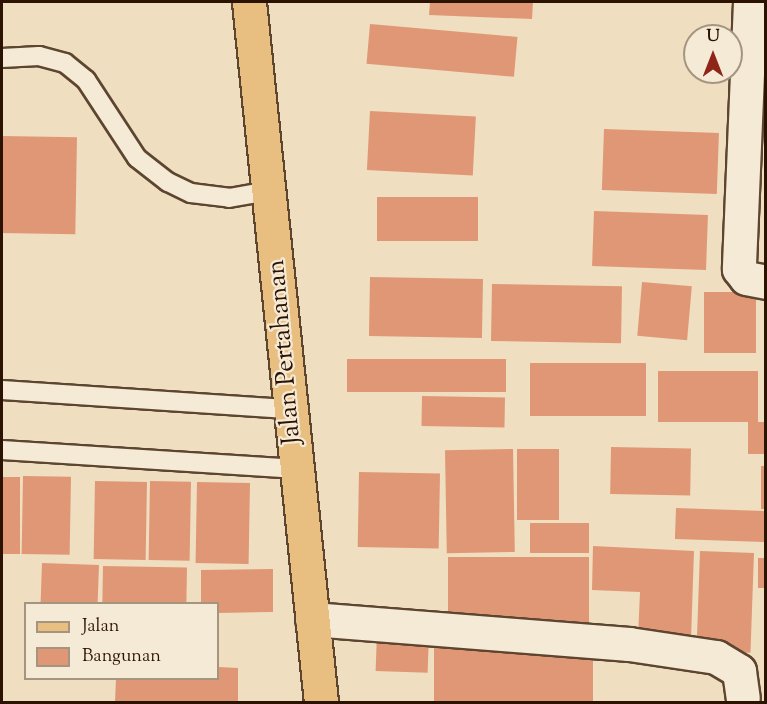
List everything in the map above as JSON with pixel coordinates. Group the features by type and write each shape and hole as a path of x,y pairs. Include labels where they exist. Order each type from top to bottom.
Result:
{"main road":[{"name":"Jalan Pertahanan","path":"249,2 321,702"}],"street":[{"path":"750,2 739,269 746,278 765,282"},
{"path":"312,619 628,644 716,657 739,671 743,698"}],"lane":[{"path":"2,58 39,56 64,63 86,80 137,158 168,182 192,193 229,198 269,191"},
{"path":"2,390 290,409"},
{"path":"2,450 297,469"}],"building":[{"path":"430,2 533,2 532,19 429,15"},
{"path":"370,24 517,37 514,77 367,64"},
{"path":"370,111 476,117 473,175 367,170"},
{"path":"604,129 719,133 717,194 602,190"},
{"path":"2,136 77,137 75,234 2,233"},
{"path":"377,197 478,197 478,241 377,241"},
{"path":"594,211 708,215 706,270 592,266"},
{"path":"370,277 483,279 482,338 369,336"},
{"path":"642,282 692,286 687,340 637,336"},
{"path":"492,284 622,286 621,343 491,341"},
{"path":"704,292 756,292 756,353 704,353"},
{"path":"347,359 506,359 506,392 347,392"},
{"path":"530,363 646,363 646,416 530,416"},
{"path":"658,371 758,371 758,422 658,422"},
{"path":"422,396 505,397 504,427 421,426"},
{"path":"748,422 766,422 766,454 748,454"},
{"path":"611,447 691,448 690,495 610,494"},
{"path":"513,449 515,552 447,553 445,450"},
{"path":"517,449 559,449 559,520 517,520"},
{"path":"761,466 766,466 766,509 761,509"},
{"path":"359,472 440,473 439,548 358,547"},
{"path":"23,476 71,477 70,555 22,554"},
{"path":"2,477 20,477 20,554 2,554"},
{"path":"95,481 147,482 146,560 94,559"},
{"path":"150,481 191,482 190,561 149,560"},
{"path":"197,482 250,483 249,564 196,563"},
{"path":"676,508 766,511 765,542 675,539"},
{"path":"530,523 589,523 589,553 530,553"},
{"path":"593,546 694,551 691,639 638,637 640,592 592,590"},
{"path":"700,551 754,553 750,653 697,651"},
{"path":"448,557 589,557 589,627 448,627"},
{"path":"758,558 766,558 766,588 758,588"},
{"path":"42,563 99,565 98,602 41,602"},
{"path":"103,566 187,567 186,602 102,602"},
{"path":"273,569 273,612 219,613 219,602 201,602 201,570"},
{"path":"377,632 429,634 428,673 376,671"},
{"path":"434,643 593,643 593,702 434,702"},
{"path":"219,667 238,668 238,702 115,702 116,680 219,680"}]}
